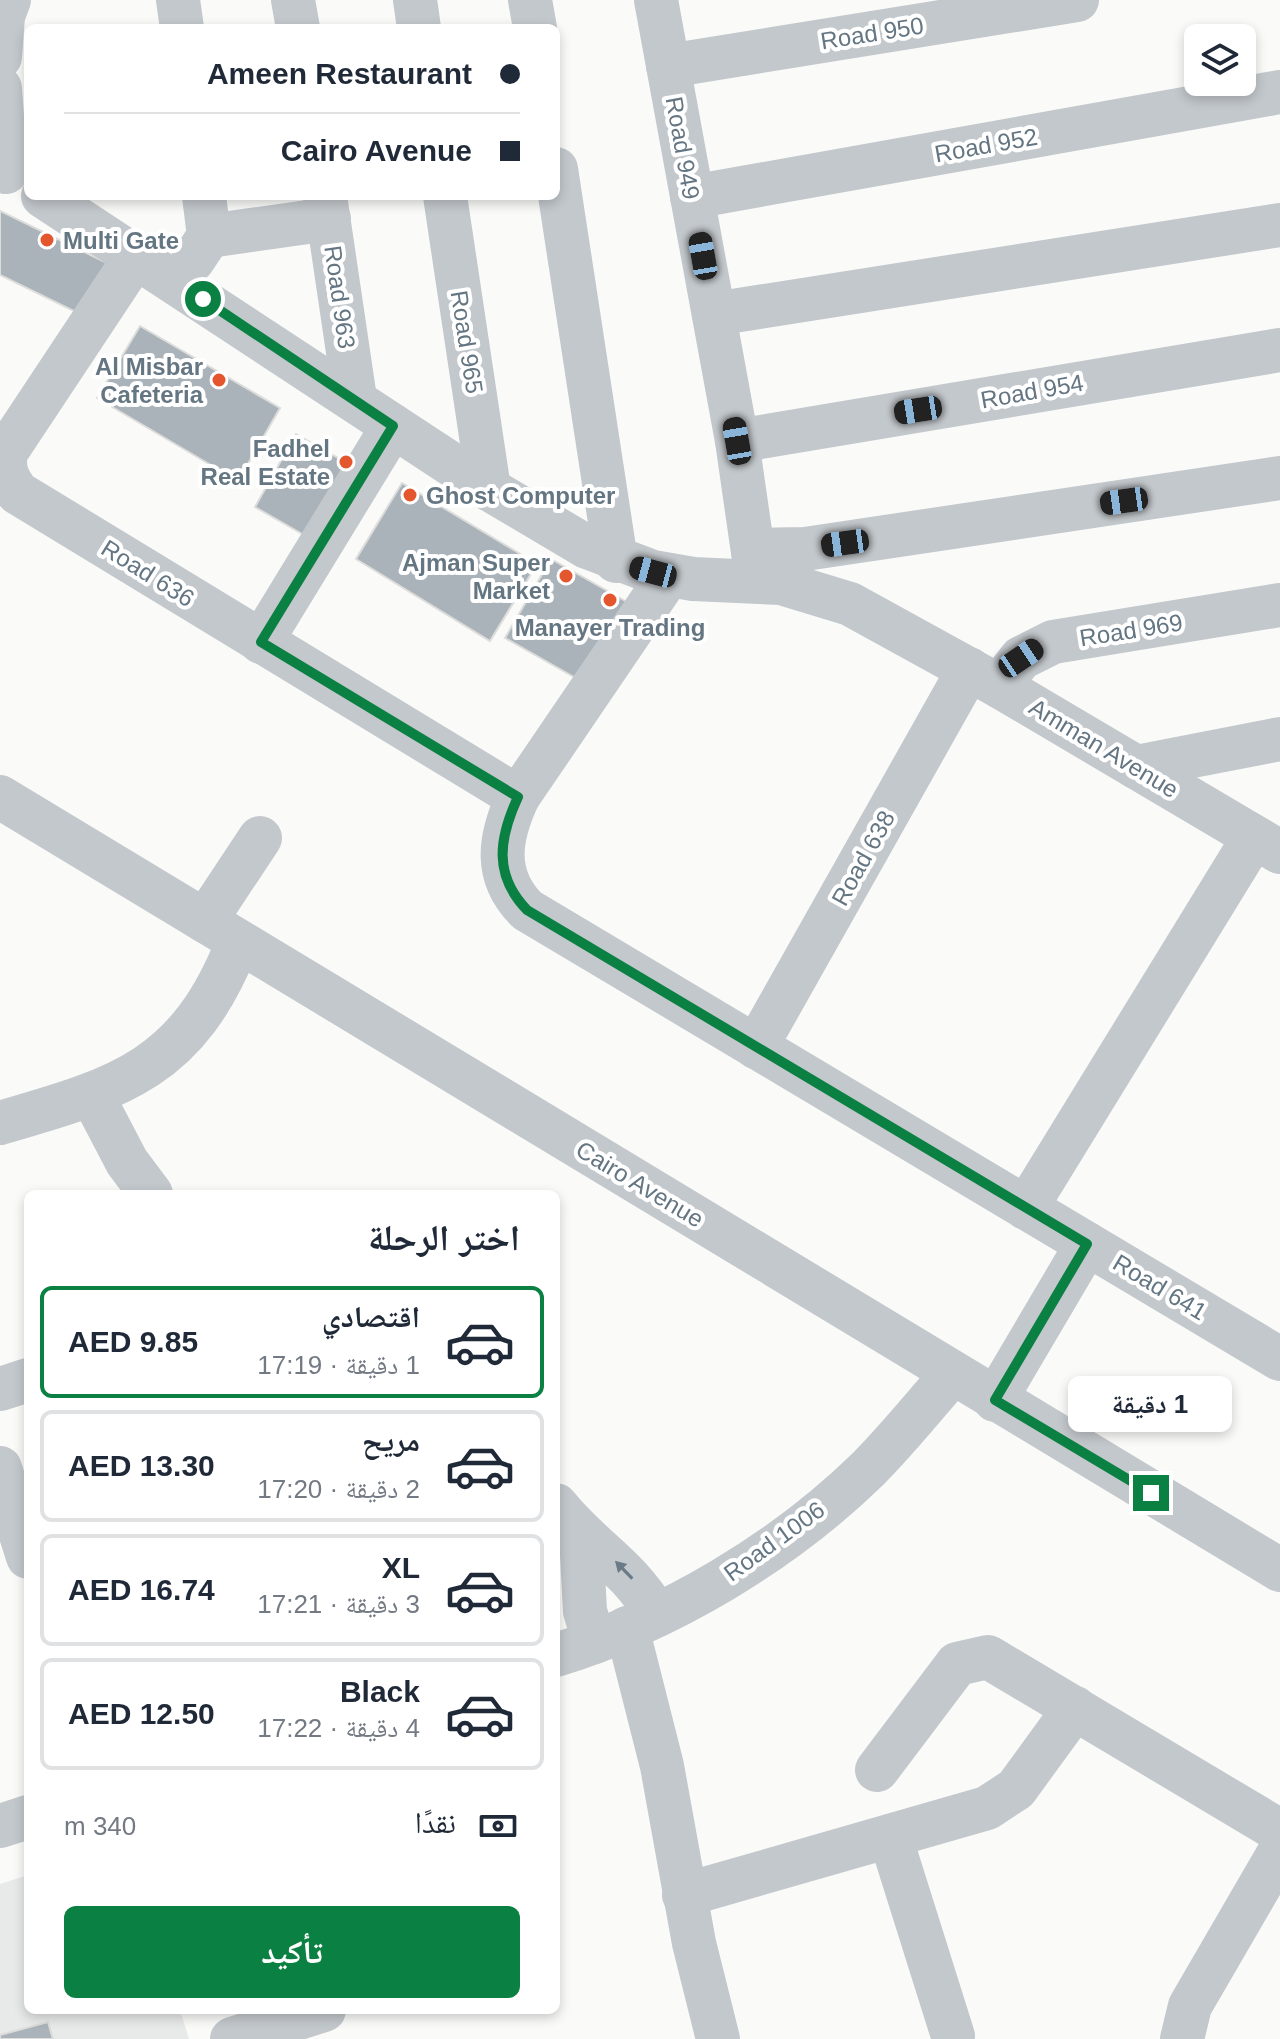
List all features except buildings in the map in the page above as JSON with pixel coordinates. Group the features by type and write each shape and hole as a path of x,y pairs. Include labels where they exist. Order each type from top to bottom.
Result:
{"street":[{"path":"0,57 3,16 9,0"},
{"path":"178,0 181,24"},
{"path":"293,0 297,24"},
{"path":"415,0 418,24"},
{"path":"530,0 534,24"},
{"name":"Road 949","path":"656,0 737,441 755,565"},
{"name":"Road 950","path":"668,66 1077,0"},
{"path":"0,88 8,174"},
{"name":"Road 952","path":"692,197 1280,92"},
{"path":"560,195 616,561"},
{"name":"Amman Avenue","path":"49,200 489,489 616,561 669,575 755,565 850,604 984,678 1267,844"},
{"name":"Road 965","path":"446,200 489,489"},
{"path":"178,282 207,216 327,207"},
{"name":"Road 963","path":"327,207 355,399"},
{"path":"714,314 1280,225"},
{"name":"Road 636","path":"136,256 3,450 8,479 18,493 518,797"},
{"name":"Road 954","path":"737,441 1280,350"},
{"path":"261,642 393,426"},
{"path":"755,565 805,549 1280,478"},
{"name":"Road 641","path":"669,575 518,797 509,817 500,856 504,878 514,897 527,910 1280,1359"},
{"name":"Road 969","path":"984,678 1053,642 1280,605"},
{"name":"Road 638","path":"756,1047 984,678"},
{"path":"1136,767 1280,739"},
{"name":"Cairo Avenue","path":"0,797 1280,1570"},
{"path":"0,1123 93,1097 148,1066 183,1035 212,998 222,932 260,838"},
{"path":"1026,1208 1267,844"},
{"path":"93,1097 127,1162 148,1190"},
{"path":"995,1400 1087,1244"},
{"name":"Road 1006","path":"608,1635 752,1560 809,1518 868,1469 953,1373"},
{"path":"0,1389 24,1381"},
{"path":"0,1468 24,1545"},
{"path":"568,1521 585,1611 608,1635 662,1766 684,1895 718,2039"},
{"path":"568,1521 621,1565 641,1588 608,1635"},
{"path":"0,1568 24,1559"},
{"path":"877,1770 957,1664 988,1657 1280,1831"},
{"path":"684,1895 971,1813 1002,1800 1016,1789 1075,1708"},
{"path":"0,1826 24,1818"},
{"path":"890,1836 953,2036"},
{"path":"1182,2039 1190,2006 1280,1851"},
{"path":"217,2014 224,2039"},
{"path":"232,2039 311,2014"}],"shaded area":[{"path":"24,1876 24,2014 181,2014 189,2039 0,2039 0,1884"}],"place":[{"name":"Multi Gate","path":"47,240"},
{"name":"Al Misbar Cafeteria","path":"219,380"},
{"name":"Fadhel Real Estate","path":"346,462"},
{"name":"Ghost Computer","path":"410,495"},
{"name":"Ajman Super Market","path":"566,576"},
{"name":"Manayer Trading","path":"610,600"}],"route":[{"path":"203,299 393,426 261,642 518,797 509,817 500,856 504,878 514,897 527,910 1087,1244 995,1400 1151,1493"}]}
